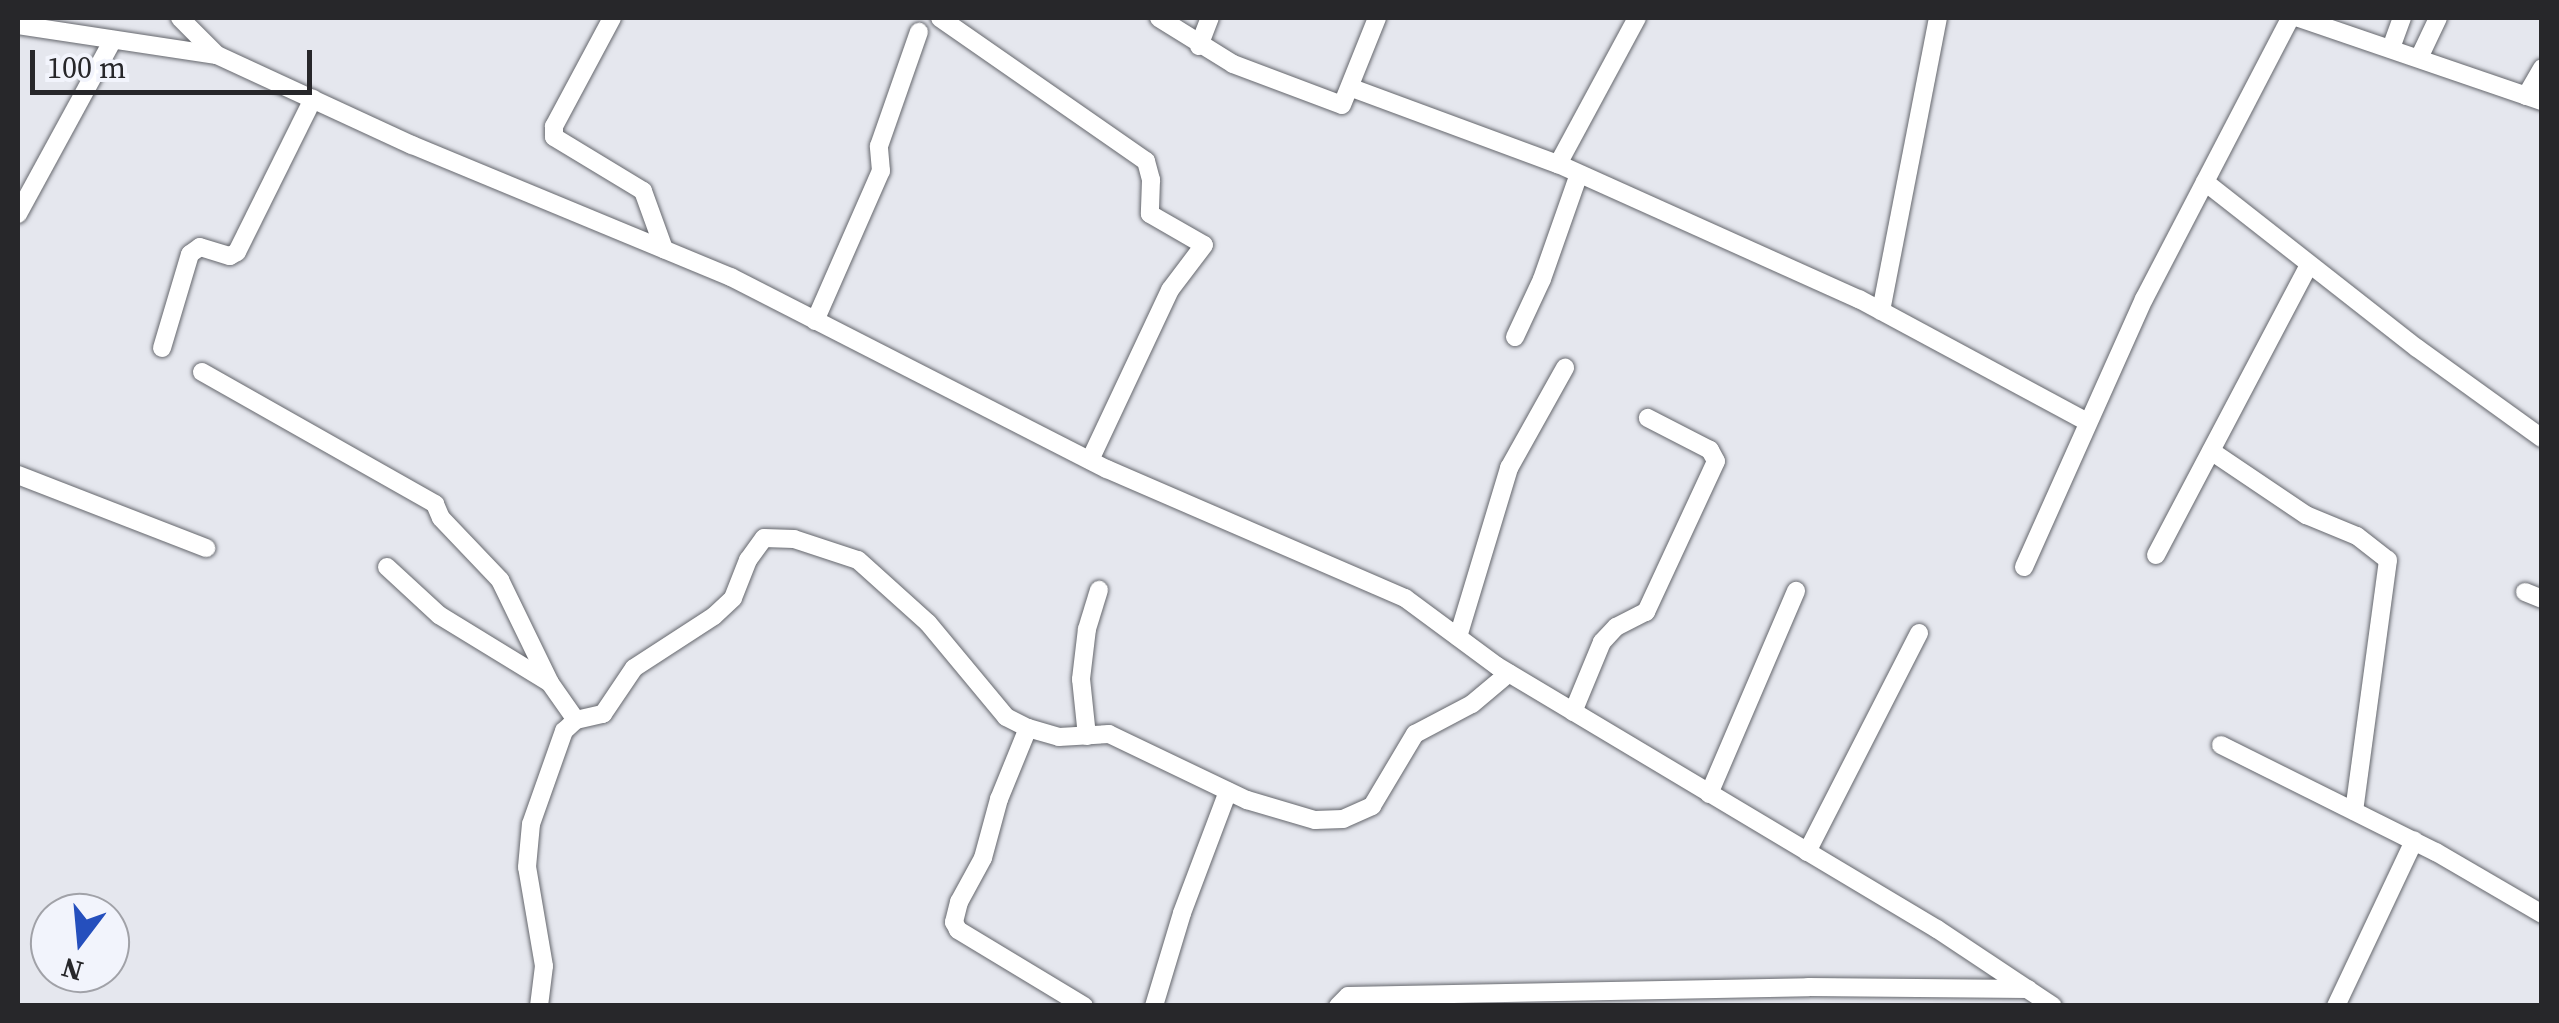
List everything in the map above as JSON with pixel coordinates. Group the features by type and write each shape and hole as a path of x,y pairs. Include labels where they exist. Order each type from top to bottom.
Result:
{"street":[{"path":"180,18 217,56"},
{"path":"612,18 554,126 554,137 643,191 664,249"},
{"path":"940,18 1146,161 1151,180 1150,214 1204,244 1170,290 1090,460"},
{"path":"1159,18 1199,46 1342,105 1378,18"},
{"path":"1199,46 1210,18"},
{"path":"1558,164 1637,18"},
{"path":"1881,310 1938,18"},
{"path":"2024,567 2086,420 2290,18"},
{"path":"2299,18 2534,99 2542,68"},
{"path":"2391,48 2402,18"},
{"path":"2418,58 2438,18"},
{"path":"18,24 217,56 731,277 1090,460 1405,598 1509,674 1808,852 2053,1006"},
{"path":"814,321 881,170 879,146 918,32"},
{"path":"18,214 113,40"},
{"path":"1352,88 1558,164 1881,310 2086,420"},
{"path":"162,348 190,254 200,248 230,256 237,252 313,99"},
{"path":"1516,336 1542,279 1579,174"},
{"path":"2205,182 2309,266 2542,438"},
{"path":"2156,555 2309,266"},
{"path":"1458,636 1510,468 1565,368"},
{"path":"202,372 435,504 441,518 500,580 550,683 576,720"},
{"path":"1573,712 1602,642 1616,627 1646,612 1716,461 1710,450 1648,418"},
{"path":"2211,451 2306,514 2357,536 2388,560 2354,811"},
{"path":"18,474 206,548"},
{"path":"539,1006 544,966 527,868 530,824 564,731 576,720 602,714 634,668 714,616 732,598 753,550 771,536 858,560 928,623 1006,716 1028,728 1058,738 1108,734 1228,791 1315,820 1359,814 1372,806 1416,734 1472,704 1509,674"},
{"path":"387,567 439,615 550,683"},
{"path":"1087,736 1082,679 1087,629 1098,590"},
{"path":"1709,794 1796,591"},
{"path":"1808,852 1919,633"},
{"path":"1028,728 999,799 983,858 959,902 954,922 958,930 1084,1006"},
{"path":"2221,744 2414,841 2542,914"},
{"path":"1154,1006 1182,913 1228,791"},
{"path":"2336,1006 2414,841"},
{"path":"1338,1006 1348,996 1647,998 2028,989"}]}
